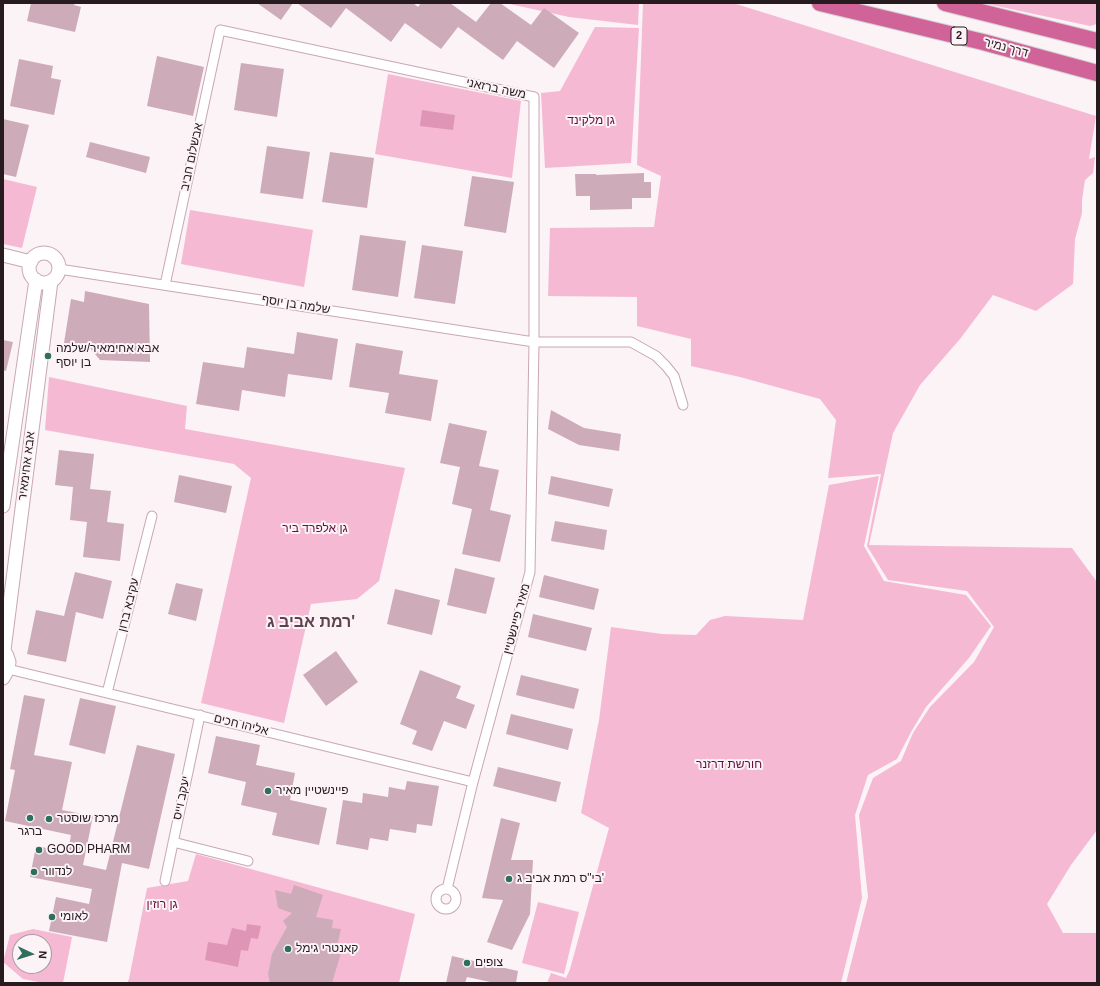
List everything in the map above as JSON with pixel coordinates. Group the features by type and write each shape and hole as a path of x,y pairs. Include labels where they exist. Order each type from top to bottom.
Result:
{"highway":[{"name":"דרך נמיר","path":"820,3 983,42 1097,73"},
{"name":"2","path":"945,3 1097,41"}],"street":[{"name":"אבשלום חביב","path":"165,285 220,30"},
{"name":"משה ברזאני","path":"220,30 534,97 534,342"},
{"path":"46,253 50,254 57,260 59,269 55,278 51,281 43,283 32,277 29,267 30,262 37,254 46,253"},
{"path":"3,255 30,262"},
{"name":"שלמה בן יוסף","path":"59,269 534,342 631,342 656,356 666,366 674,376 683,405"},
{"name":"אבא אחימאיר","path":"3,506 36,280"},
{"name":"אבא אחימאיר","path":"6,674 9,662 8,656 4,649 51,281"},
{"name":"מאיר פיינשטיין","path":"447,889 473,782 530,572 534,342"},
{"name":"עקיבא ברון","path":"107,693 152,516"},
{"name":"אליהו חכים","path":"6,674 107,693 473,782"},
{"name":"יעקב וייס","path":"165,881 200,715"},
{"path":"173,842 248,861"}],"green space":[{"path":"505,3 639,3 638,25 569,17"},
{"path":"643,3 733,3 1096,116 1089,159 1095,157 1093,173 1085,180 1082,213 1075,239 1073,284 1036,311 993,295 960,339 920,385 893,433 869,545 1072,548 1097,582 1097,830 1071,865 1047,904 1063,933 1097,933 1097,983 846,983 868,897 859,815 873,778 901,761 913,733 930,707 974,662 994,627 967,591 888,580 867,546 881,474 828,478 836,420 820,399 740,377 691,366 691,339 637,326 637,297 548,296 550,228 654,227 661,176 637,165"},
{"path":"983,3 1097,3 1097,24 1090,26"},
{"name":"גן מלקינד","path":"595,27 639,28 631,163 545,168 541,93 560,91"},
{"path":"388,74 521,101 512,178 375,154"},
{"path":"3,179 37,187 22,248 3,244"},
{"path":"190,210 313,230 304,287 181,264"},
{"name":"גן אלפרד ביר","path":"49,377 187,406 185,429 405,468 379,581 357,599 311,604 284,723 201,703 251,478 234,464 45,430"},
{"name":"חורשת דרזנר","path":"879,476 864,546 884,581 966,595 991,626 969,658 926,707 897,759 868,775 855,815 862,898 841,983 547,983 551,973 566,978 570,969 609,828 581,813 599,720 611,627 662,634 696,635 710,620 725,616 803,620 829,485"},
{"name":"קאנטרי גימל","path":"196,854 415,914 399,983 127,983 147,888 188,881"},
{"path":"538,902 579,912 564,974 522,963"},
{"path":"33,929 72,937 63,983 44,983 23,979 17,974 52,974 52,934 14,934"},
{"path":"12,934 12,970 3,962 10,935"}],"shaded area":[{"path":"422,110 455,115 453,130 420,126"},
{"path":"247,924 261,926 258,939 251,938 248,951 241,950 238,967 205,960 208,942 227,945 232,928 246,931"}],"building":[{"path":"31,3 75,3 74,5 81,7 75,32 27,21"},
{"path":"257,3 293,3 281,20"},
{"path":"297,3 413,3 418,7 421,3 450,3 476,22 491,3 500,3 531,25 544,8 579,33 554,68 517,41 503,60 458,27 441,49 405,23 391,42 346,8 331,28"},
{"path":"157,56 204,67 193,116 147,106"},
{"path":"19,59 53,66 51,78 61,80 54,115 10,106"},
{"path":"241,63 284,69 277,117 234,110"},
{"path":"3,119 29,125 16,177 3,174"},
{"path":"90,142 150,157 146,173 86,157"},
{"path":"267,146 310,152 303,199 260,193"},
{"path":"330,152 374,158 367,208 322,202"},
{"path":"644,173 644,182 651,182 651,198 632,198 632,209 590,210 590,196 576,196 575,174 596,175"},
{"path":"472,176 514,182 506,233 464,226"},
{"path":"360,235 406,241 398,297 352,290"},
{"path":"422,245 463,251 455,304 414,298"},
{"path":"85,291 149,304 150,362 100,360 90,348 64,343 71,299 84,302"},
{"path":"297,332 338,339 332,380 288,374 285,397 242,390 239,411 196,404 203,362 244,368 247,347 294,354"},
{"path":"3,340 13,342 6,371 3,370"},
{"path":"356,343 403,351 399,374 438,380 431,421 385,413 389,393 349,387"},
{"path":"551,410 584,428 621,434 619,451 579,445 548,429"},
{"path":"449,423 487,431 479,466 499,470 490,510 511,515 500,562 462,554 472,509 452,504 460,467 440,463"},
{"path":"59,450 94,454 90,489 111,491 107,522 124,524 120,561 83,557 87,522 70,520 73,487 55,485"},
{"path":"179,475 232,486 226,513 174,502"},
{"path":"551,476 613,489 609,507 548,494"},
{"path":"555,521 607,530 604,550 551,541"},
{"path":"455,568 495,578 486,614 447,605"},
{"path":"75,572 112,581 103,619 76,612 66,662 27,654 36,610 64,616"},
{"path":"544,575 599,589 594,610 539,597"},
{"path":"176,583 203,589 196,621 168,614"},
{"path":"395,589 440,600 432,635 387,624"},
{"path":"533,614 592,628 586,651 528,637"},
{"path":"336,651 358,682 326,706 303,675"},
{"path":"420,670 461,686 456,698 475,705 466,729 444,721 432,751 412,744 417,731 400,724"},
{"path":"521,675 579,689 574,709 516,695"},
{"name":"מרכז שוסטר","path":"24,695 45,699 34,755 72,762 62,810 93,816 83,865 106,870 137,745 175,754 149,869 122,863 107,942 49,931 56,897 89,904 92,889 30,877 36,846 68,852 71,835 5,821 15,770 10,769"},
{"path":"80,698 116,706 105,754 69,745"},
{"path":"511,714 573,729 568,750 506,734"},
{"name":"פיינשטיין מאיר","path":"216,736 260,745 256,765 295,773 290,800 327,808 319,845 272,835 277,813 241,805 246,782 208,773"},
{"path":"498,767 561,782 556,802 493,786"},
{"name":"פיינשטיין מאיר","path":"407,781 439,786 432,826 417,824 416,833 390,829 388,841 370,838 368,850 336,844 343,800 362,803 363,793 388,797 389,787 405,790"},
{"name":"בי\"ס רמת אביב ג'","path":"501,818 520,823 511,860 533,860 530,914 512,950 487,942 503,900 482,898"},
{"path":"294,885 323,895 316,917 333,920 332,928 341,929 336,950 341,953 332,983 270,983 268,974 272,954 287,927 283,921 292,913 278,908 275,890 291,894"},
{"name":"צופים","path":"452,956 518,971 516,983 495,983 467,977 465,983 446,983"}],"place":[{"name":"אבא אחימאיר/שלמה בן יוסף","path":"48,356"},
{"name":"פיינשטיין מאיר","path":"268,791"},
{"name":"ברגר","path":"30,818"},
{"name":"מרכז שוסטר","path":"49,819"},
{"name":"GOOD PHARM","path":"39,850"},
{"name":"לנדוור","path":"34,872"},
{"name":"בי\"ס רמת אביב ג'","path":"509,879"},
{"name":"לאומי","path":"52,917"},
{"name":"קאנטרי גימל","path":"288,949"},
{"name":"צופים","path":"467,963"}],"district":[{"name":"רמת אביב ג'","path":"311,623"}],"park label":[{"name":"גן רוזין","path":"162,905"}]}
